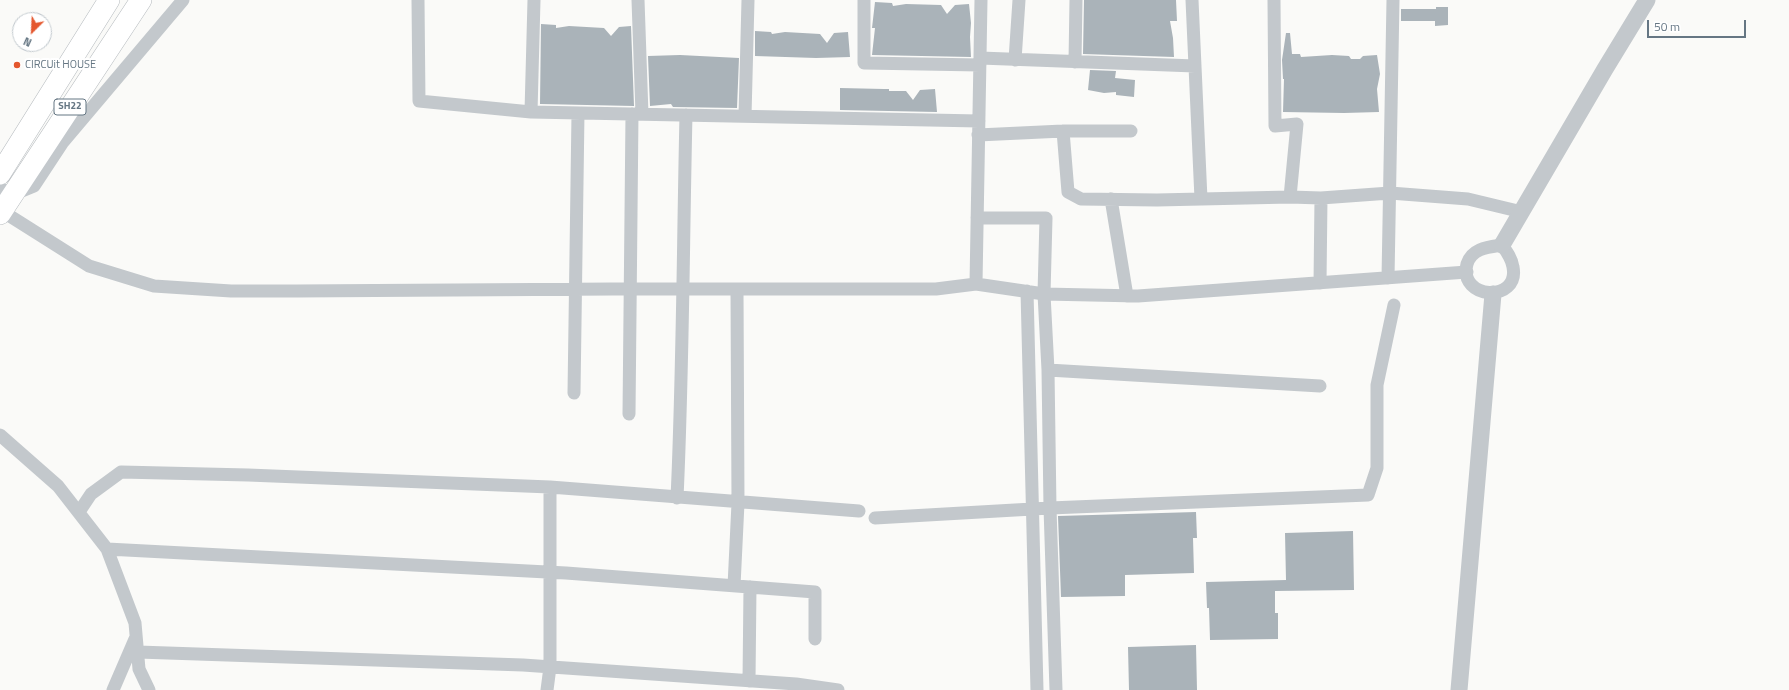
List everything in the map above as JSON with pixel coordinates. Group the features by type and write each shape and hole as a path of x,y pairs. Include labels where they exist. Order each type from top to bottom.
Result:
{"main road":[{"name":"SH22","path":"0,174 109,0"},
{"name":"SH22","path":"4,202 141,0"}],"street":[{"path":"183,0 63,142 34,186 4,202 89,266 154,286 231,291 936,289 976,284 1044,294 1127,296 1467,272"},
{"path":"418,0 418,101 531,112 979,121"},
{"path":"531,112 534,0"},
{"path":"629,414 629,289 637,114 638,0"},
{"path":"745,116 748,0"},
{"path":"864,0 864,63 980,62 1015,60 1195,66"},
{"path":"976,284 981,0"},
{"path":"1015,60 1019,0"},
{"path":"1075,62 1076,0"},
{"path":"1192,0 1201,199"},
{"path":"1274,0 1276,126 1297,124 1290,196"},
{"path":"1388,278 1393,0"},
{"path":"1502,245 1511,259 1514,268 1513,277 1505,288 1493,294 1476,289 1470,282 1467,272 1468,264 1472,255 1479,250 1502,245 1647,0"},
{"path":"574,394 578,113"},
{"path":"677,498 682,404 682,289 686,115"},
{"path":"1063,131 1068,192 1080,199 1201,199 1290,196 1321,198 1390,193 1468,199 1522,212"},
{"path":"978,135 1063,131 1131,131"},
{"path":"1320,282 1321,198"},
{"path":"1111,199 1127,296"},
{"path":"977,218 1046,218 1044,294 1048,370 1050,508 1056,690"},
{"path":"734,586 738,503 737,289"},
{"path":"1027,291 1037,690"},
{"path":"1459,690 1493,294"},
{"path":"875,518 1050,508 1368,494 1377,468 1377,385 1394,305"},
{"path":"1048,370 1320,386"},
{"path":"0,435 58,486 107,549 135,623 139,669 148,689"},
{"path":"78,512 91,494 122,472 248,475 550,487 738,503 859,511"},
{"path":"547,690 550,667 550,487"},
{"path":"107,549 551,572 815,592 815,639"},
{"path":"749,681 750,587"},
{"path":"113,690 136,637"},
{"path":"138,652 550,667 749,681 788,687 838,690"}],"building":[{"path":"1084,0 1176,0 1177,21 1170,21 1174,57 1083,54"},
{"path":"875,2 892,3 893,6 906,4 941,5 947,14 955,5 969,4 971,23 971,57 872,55 875,28 872,28"},
{"path":"1436,7 1448,7 1448,25 1435,26 1435,21 1401,21 1401,9 1436,9"},
{"path":"541,24 556,25 556,28 569,26 604,28 611,36 619,27 631,26 634,106 540,104"},
{"path":"755,31 771,32 772,34 785,32 820,34 827,43 834,33 848,32 850,57 816,58 755,56"},
{"path":"1286,33 1290,33 1292,54 1300,54 1301,57 1332,55 1349,56 1351,59 1360,59 1363,56 1377,55 1380,74 1377,89 1379,112 1283,112 1284,79 1282,60"},
{"path":"680,55 739,58 737,108 673,107 671,104 650,106 648,56"},
{"path":"1090,70 1116,71 1115,78 1135,80 1134,97 1116,95 1116,92 1104,93 1088,90"},
{"path":"840,88 889,89 889,91 906,91 913,100 920,90 935,89 937,112 840,110"},
{"path":"1196,512 1197,538 1193,538 1194,573 1125,575 1125,596 1061,597 1058,516"},
{"path":"1353,531 1354,590 1275,591 1275,613 1278,613 1278,639 1210,640 1209,608 1207,608 1206,582 1286,580 1285,533"},
{"path":"1196,645 1197,690 1129,690 1128,647"}],"place":[{"name":"CIRCUit HOUSE","path":"17,65"}]}
